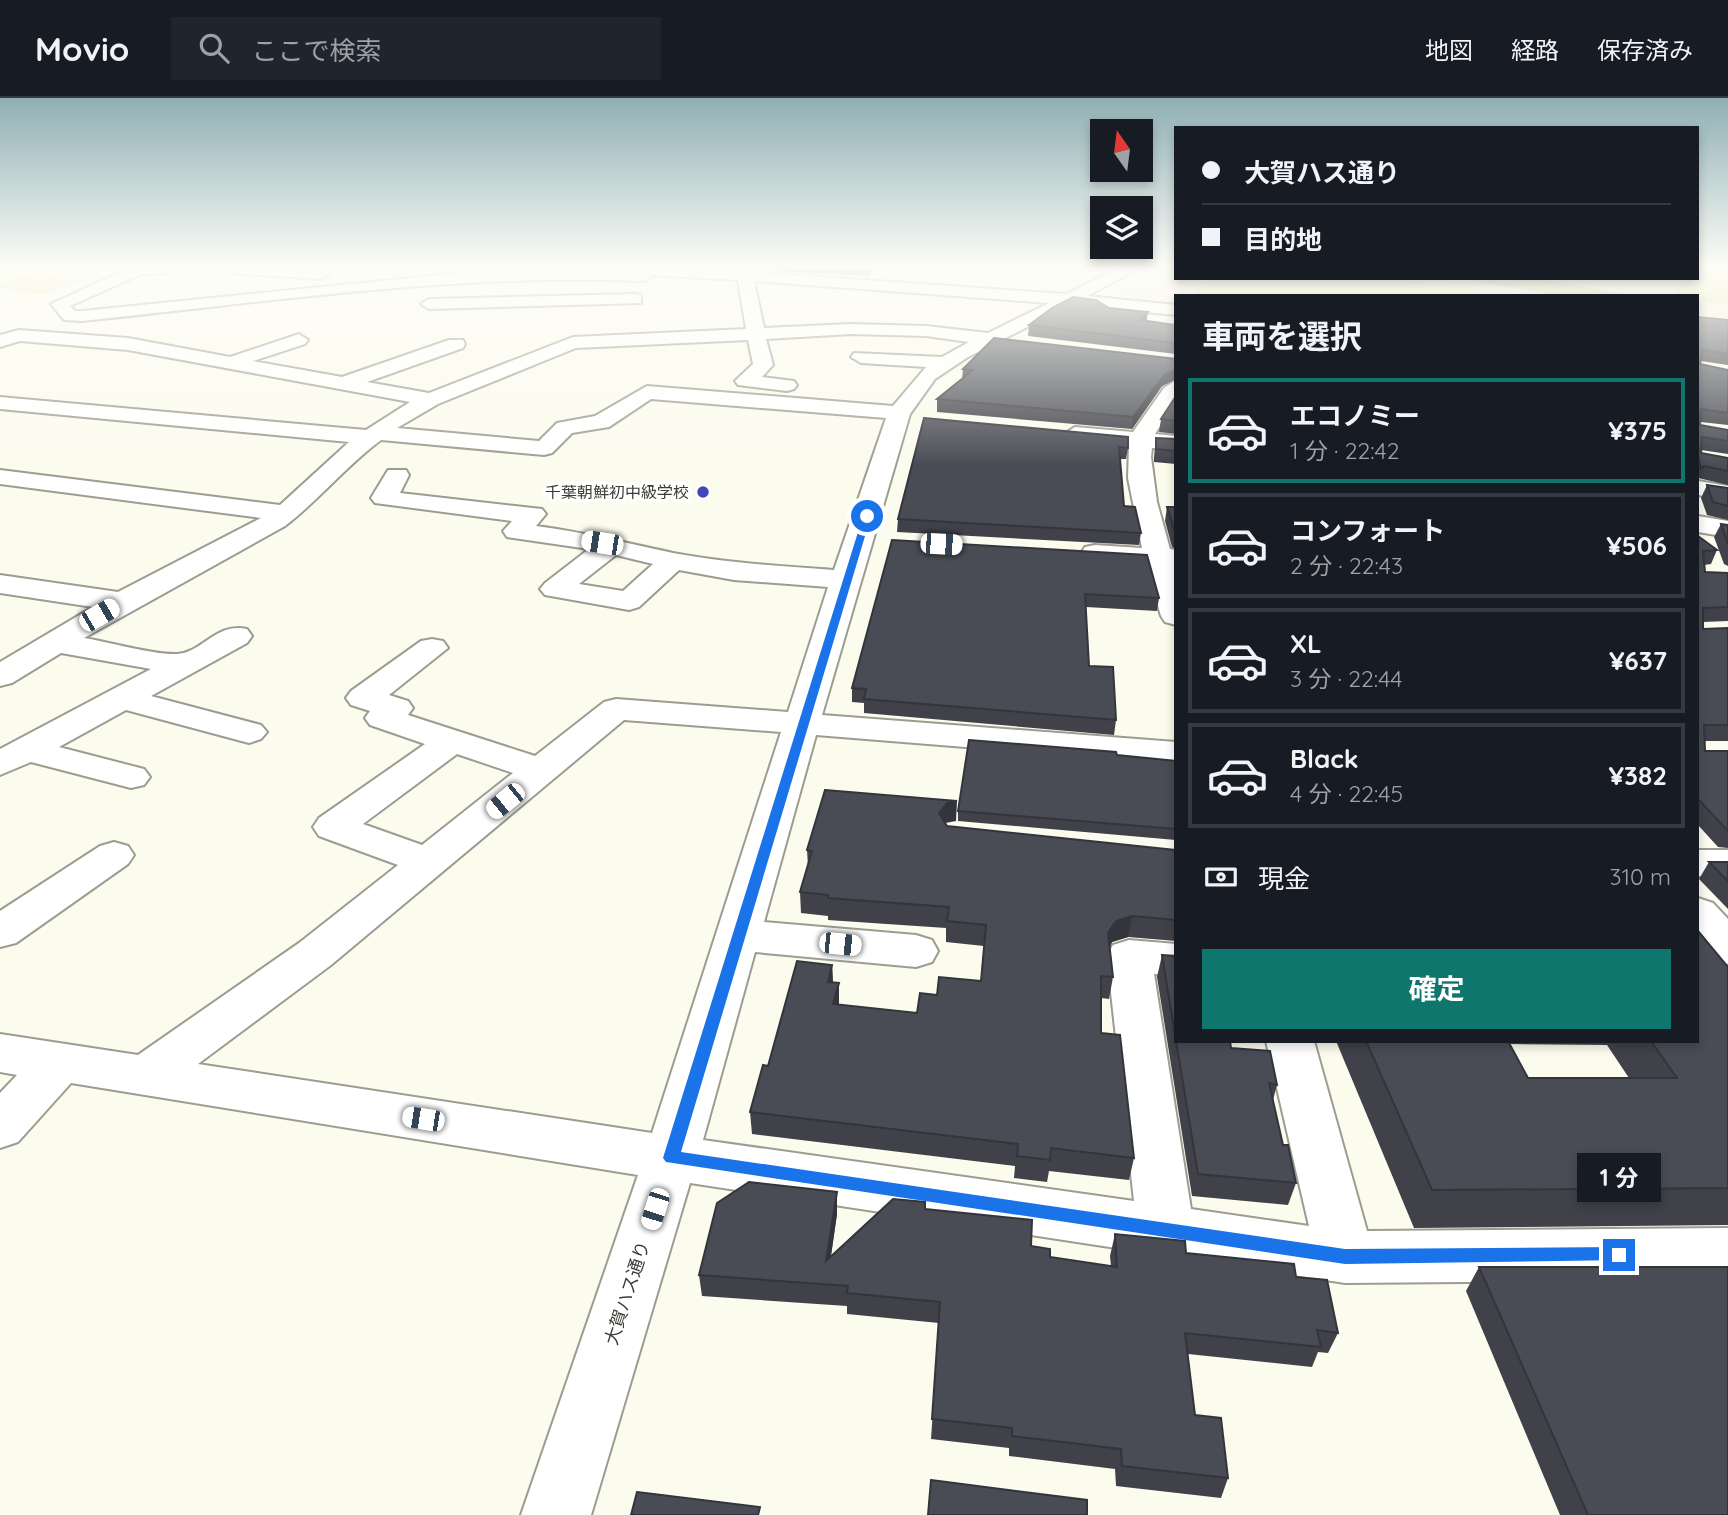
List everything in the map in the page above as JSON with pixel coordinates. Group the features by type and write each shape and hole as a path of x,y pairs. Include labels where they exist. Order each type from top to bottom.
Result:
{"street":[{"path":"563,334 573,343"},
{"path":"0,676 122,602 286,513 373,435 431,400 573,343 734,334"},
{"path":"755,334 763,365 745,381 800,386 784,404"},
{"path":"966,334 1010,337"},
{"path":"999,334 1010,337"},
{"name":"大賀ハス通り","path":"556,1515 671,1158 845,580 873,541 908,417 928,375 945,363 1015,334"},
{"path":"0,341 19,335 100,341 232,362 431,400"},
{"path":"232,362 299,340"},
{"path":"346,383 456,344"},
{"path":"861,357 945,363"},
{"path":"297,374 336,360"},
{"path":"1174,388 1161,404 1141,440 1140,475 1167,557 1174,603"},
{"path":"0,403 544,448 565,428 601,422 647,392 908,417"},
{"path":"1047,432 1174,443"},
{"path":"332,470 399,480 533,514 516,531 673,561 734,570 845,580"},
{"path":"0,477 286,513"},
{"path":"1699,488 1728,493"},
{"path":"1699,524 1728,529"},
{"path":"609,547 555,589 629,601 673,561"},
{"path":"1063,551 1167,557"},
{"path":"0,584 122,602"},
{"path":"13,757 236,636"},
{"path":"53,642 186,664"},
{"path":"432,648 363,698 396,708 382,718 543,771"},
{"path":"121,698 249,732"},
{"path":"146,1076 315,954 616,709 802,726 1174,753"},
{"path":"429,862 333,827 452,741"},
{"path":"13,757 131,776"},
{"path":"0,932 114,855"},
{"path":"1699,863 1728,863"},
{"path":"1699,914 1728,948"},
{"path":"739,935 916,951"},
{"path":"1166,1230 1129,956 1174,960"},
{"path":"1291,1043 1345,1256"},
{"path":"0,1052 671,1158 1345,1256 1728,1254"},
{"path":"0,1127 61,1061"}],"shaded area":[{"path":"1699,334 1728,334 1728,365 1699,362"}],"building":[{"path":"1104,334 1174,334 1174,343"},
{"path":"1699,334 1728,334 1728,354 1703,350 1700,364 1728,370 1728,413 1701,409 1700,425 1728,430 1728,441 1702,437 1701,453 1728,458 1728,471 1704,466 1701,469 1699,460"},
{"path":"994,338 1174,359 1174,370 1164,375 1133,417 937,399 973,370 963,369"},
{"path":"1174,399 1174,421 1161,419"},
{"path":"924,418 1128,437 1128,448 1119,447 1124,506 1135,507 1141,533 898,519"},
{"path":"1156,438 1174,439 1174,451 1156,449"},
{"path":"1707,485 1728,488 1728,506 1713,502"},
{"path":"1167,507 1174,507 1174,529"},
{"path":"1721,524 1728,525 1728,544"},
{"path":"1699,537 1717,550 1703,551 1705,572 1728,573 1728,607 1703,608 1703,629 1728,628 1728,725 1704,725 1705,751 1728,751 1728,831 1699,800"},
{"path":"892,540 1147,555 1159,598 1085,594 1089,666 1113,667 1116,720 864,699 866,689 852,688"},
{"path":"969,740 1116,752 1117,755 1174,761 1174,829 958,811"},
{"path":"825,790 957,801 947,803 939,813 947,826 1174,850 1174,920 1132,916 1116,921 1108,933 1113,977 1101,976 1101,1033 1120,1035 1134,1158 1051,1148 1050,1160 1017,1156 1018,1144 750,1112 763,1065 768,1066 797,961 832,965 828,982 839,983 833,1004 917,1013 920,993 937,995 939,977 981,981 986,925 947,921 949,907 828,898 828,895 800,892 812,851 807,850"},
{"path":"1709,862 1728,862 1728,881"},
{"path":"1699,932 1728,967 1728,1188 1432,1190 1367,1043 1509,1043 1528,1078 1677,1078 1652,1043 1699,1043"},
{"path":"1162,955 1174,956 1174,1028"},
{"path":"1176,1043 1230,1043 1231,1048 1270,1051 1277,1085 1269,1083 1283,1145 1288,1145 1296,1183 1198,1174"},
{"path":"749,1182 837,1192 826,1261 893,1199 925,1202 925,1209 1032,1220 1031,1246 1050,1249 1050,1257 1117,1267 1115,1234 1185,1241 1186,1253 1294,1264 1296,1277 1327,1280 1338,1333 1317,1330 1321,1347 1185,1333 1195,1415 1221,1418 1228,1478 1122,1466 1121,1449 1012,1436 1012,1428 932,1419 940,1302 847,1293 848,1286 699,1275 717,1203"},
{"path":"1479,1267 1728,1267 1728,1515 1588,1515"},
{"path":"931,1480 1087,1500 1087,1515 928,1515"},
{"path":"637,1492 760,1507 758,1515 631,1515"}],"place":[{"name":"千葉朝鮮初中級学校","path":"703,492"}],"route":[{"path":"867,516 845,580 671,1158 1345,1256 1619,1255"}]}
